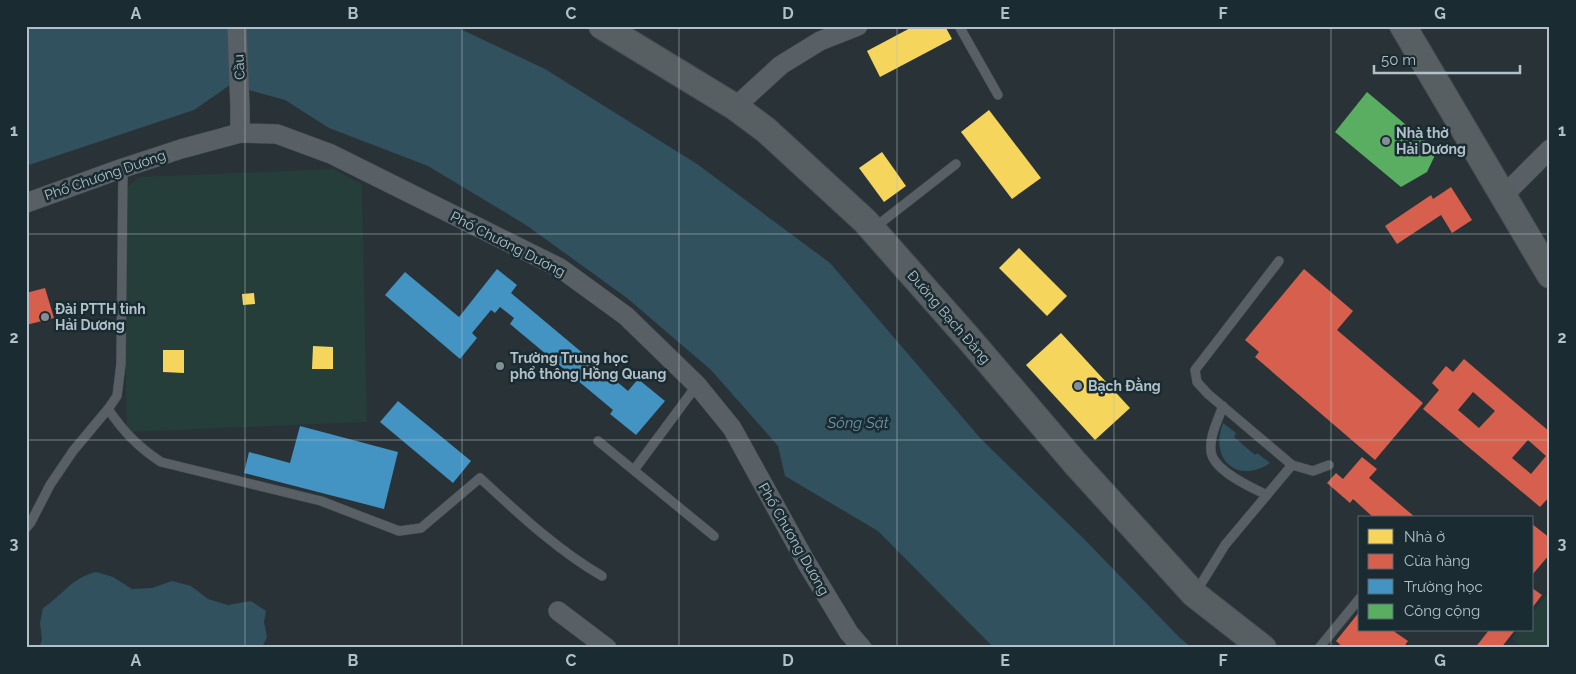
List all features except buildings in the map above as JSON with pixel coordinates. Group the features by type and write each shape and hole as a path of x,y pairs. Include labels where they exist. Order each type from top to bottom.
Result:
{"main road":[{"name":"Đường Bạch Đằng","path":"602,26 735,107 766,130 872,229 1075,463 1194,594 1263,648"},
{"path":"1404,27 1550,275"}],"street":[{"name":"Cầu","path":"236,26 240,133"},
{"path":"735,107 781,65 819,34 858,26"},
{"name":"Phố Chương Dương","path":"26,203 181,149 240,133 277,134 331,154 560,268 626,316 697,385 732,428 806,562 849,633 862,648"},
{"path":"1503,196 1550,149"},
{"path":"558,611 607,648"}],"lane":[{"path":"959,26 998,95"},
{"path":"872,229 956,164"},
{"path":"26,528 72,451 108,409 116,396 121,364 123,168"},
{"path":"1279,261 1195,370 1197,382 1292,465 1313,471 1329,465"},
{"path":"634,470 697,385"},
{"path":"1223,406 1212,437 1210,452 1216,462 1226,472 1249,487 1267,495"},
{"path":"108,409 142,450 161,462 321,501 399,531 420,528 480,478 520,515 584,566 602,576"},
{"path":"598,441 714,536"},
{"path":"1194,594 1225,545 1292,465"},
{"path":"1319,648 1358,600"}],"green space":[{"path":"333,169 362,184 367,422 127,432 122,191 139,177"},
{"path":"1548,593 1550,594 1550,648 1524,648 1512,639 1517,632 1534,632 1534,610"}],"water":[{"name":"Sông Sặt","path":"26,26 454,26 545,69 697,164 830,263 981,439 1192,648 994,648 878,531 785,476 778,446 711,370 627,298 526,225 428,166 329,128 285,100 230,85 194,110 26,166"},
{"path":"1223,423 1236,433 1234,437 1255,455 1257,453 1270,463 1258,469 1247,471 1237,470 1229,465 1223,457 1220,448"},
{"path":"96,572 113,577 132,589 152,588 172,581 191,586 208,599 228,605 251,601 266,611 264,622 267,637 262,648 39,648 42,640 40,623 43,608 80,578"}],"place":[{"name":"Nhà thờ Hải Dương","path":"1386,141"},
{"name":"Đài PTTH tỉnh Hải Dương","path":"45,317"},
{"name":"Trường Trung học phổ thông Hồng Quang","path":"500,366"},
{"name":"Bạch Đằng","path":"1078,386"}]}
